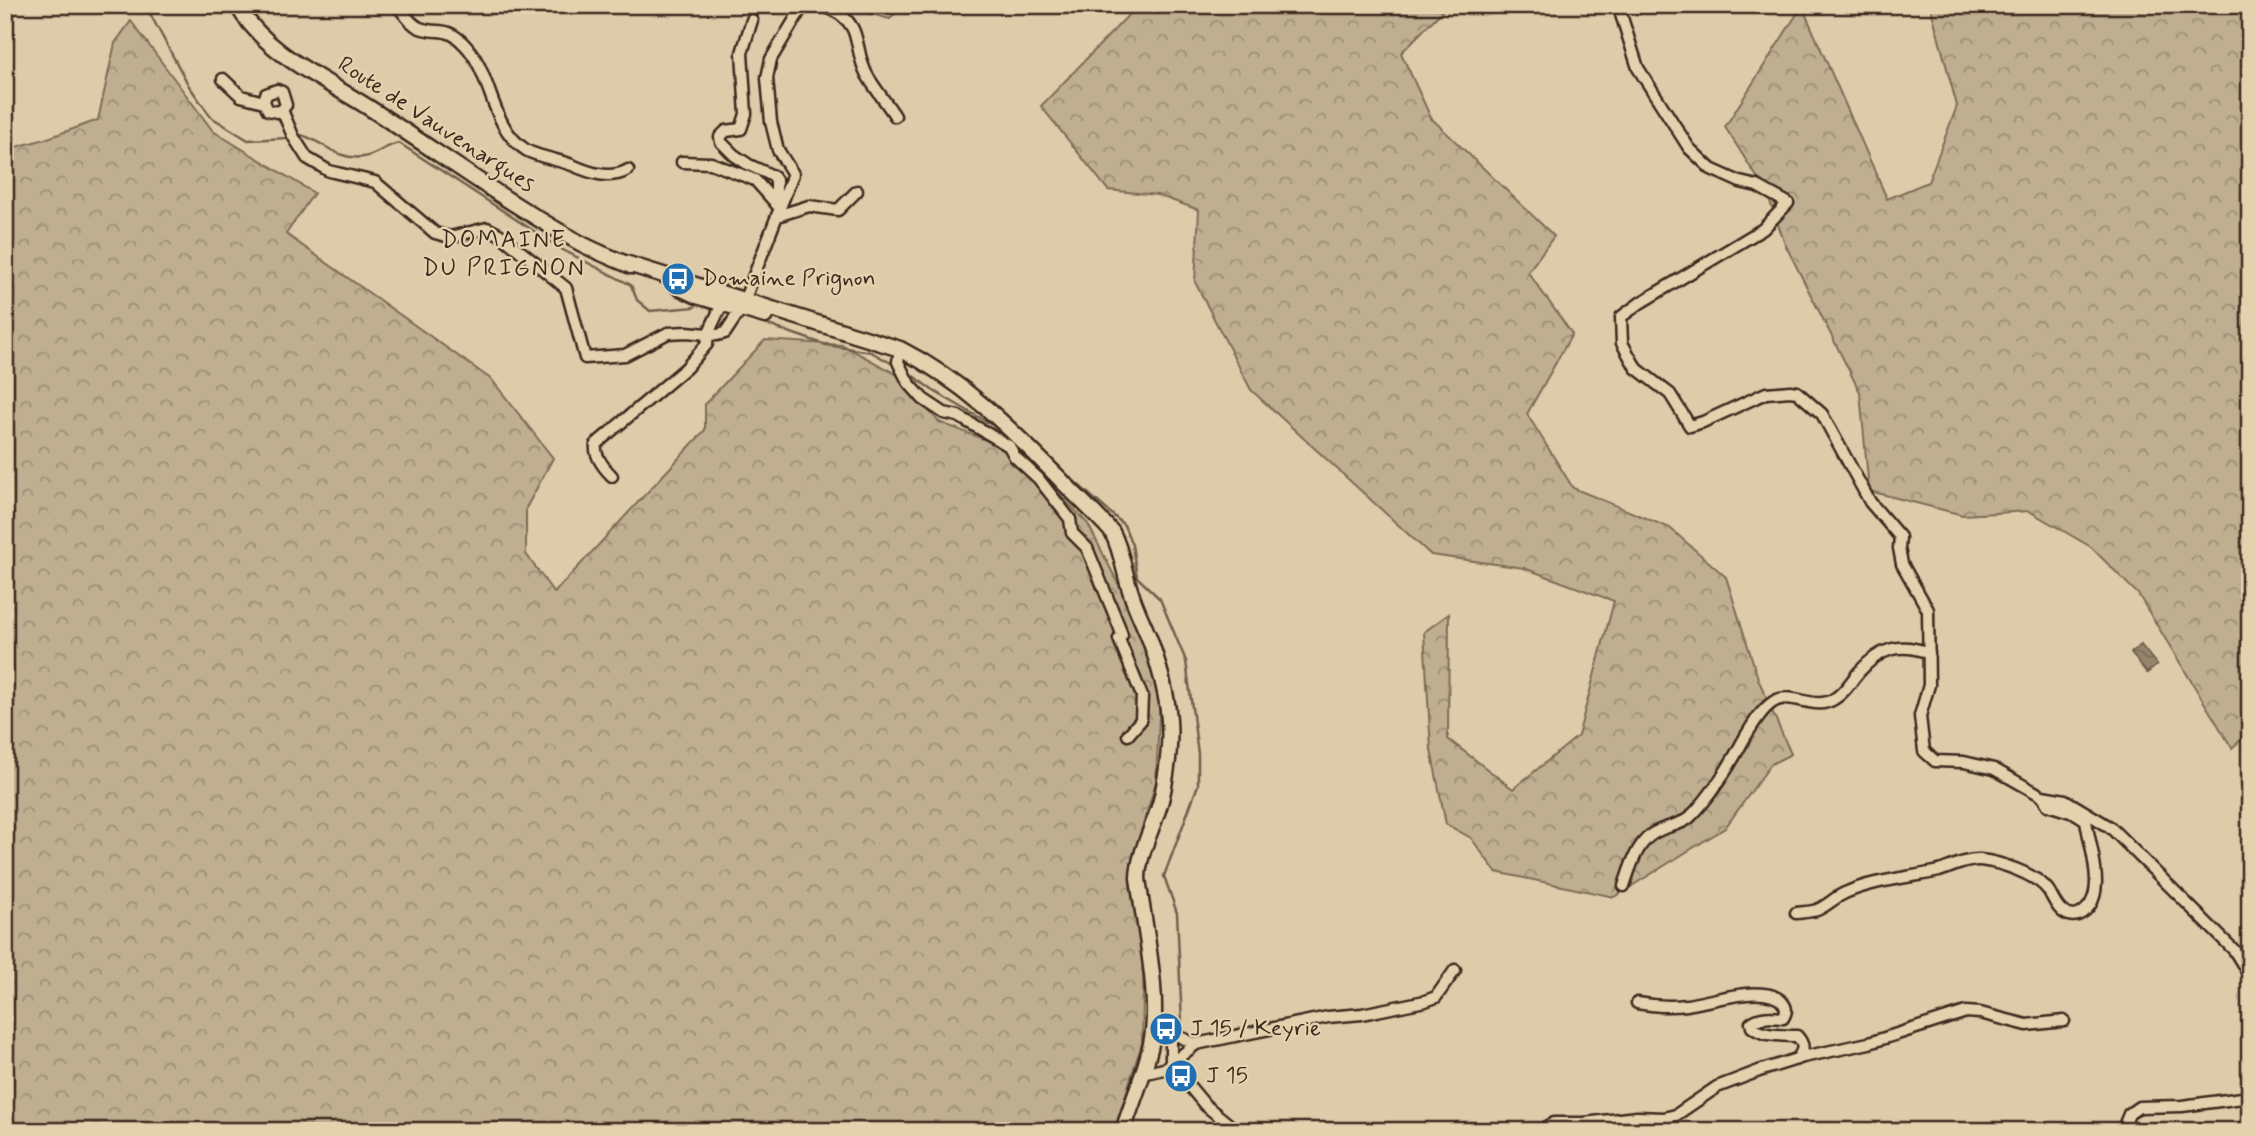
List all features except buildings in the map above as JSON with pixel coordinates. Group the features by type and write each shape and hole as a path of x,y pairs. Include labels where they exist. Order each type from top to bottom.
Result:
{"main road":[{"name":"Route de Vauvenargues","path":"237,5 264,37 292,60 363,103 554,228 582,244 720,308 741,309"},
{"name":"Route de Vauvenargues","path":"625,263 741,309 855,335 900,349 958,384 985,406 1013,441 1112,532 1131,594 1151,642 1167,698 1171,737 1162,798 1139,863 1138,878 1154,1020 1151,1044 1123,1131"}],"street":[{"path":"397,5 418,27 443,30 456,35 474,54 505,125 512,137 527,151 604,175 619,175 628,170"},
{"path":"282,110 293,136 307,158 329,171 375,182 435,233 450,237 488,228 566,288 585,358 625,355 668,333 725,333 741,309 793,174 778,150 771,122 767,78 771,59 801,9 824,5 852,24 866,74 895,116"},
{"path":"1618,5 1638,68 1689,148 1711,169 1740,182 1757,186 1788,203 1763,229 1621,317 1622,343 1636,369 1670,394 1690,426 1766,393 1797,392 1822,414 1870,502 1900,537 1902,564 1928,610 1929,685 1920,716 1924,751 1935,761 1964,762 1994,769 2042,796 2065,800 2110,827 2234,950 2250,976"},
{"path":"752,20 742,53 746,114 744,122 741,129 726,131 720,137 721,142 734,155 774,176 778,209"},
{"path":"223,79 241,96 264,102"},
{"path":"277,90 282,92 286,105 282,110 268,110 264,102 266,94 277,90"},
{"path":"682,162 711,163 755,180 778,209"},
{"path":"778,209 809,206 838,210 857,191"},
{"path":"612,476 598,458 596,443 686,368 707,344 708,334 720,308"},
{"path":"900,349 898,362 908,382 923,399 944,413 958,416 1013,441 1015,457 1038,478 1070,519 1072,533 1087,548 1119,626 1122,635 1119,639 1142,696 1141,720 1128,735"},
{"path":"1625,886 1643,840 1657,831 1688,819 1711,791 1751,726 1776,700 1787,698 1813,705 1823,704 1846,691 1859,672 1889,649 1899,646 1914,647 1929,653"},
{"path":"1796,913 1817,910 1844,893 1870,885 1942,870 1975,859 2002,864 2035,880 2047,889 2065,914 2078,914 2091,901 2097,881 2086,820 2077,814 2048,805 2042,796"},
{"path":"1142,1074 1164,1069 1196,1044 1328,1017 1362,1014 1425,1001 1436,997 1455,970"},
{"path":"1637,1003 1658,1007 1688,1005 1754,993 1770,994 1786,1006 1783,1018 1767,1017 1756,1020 1751,1023 1752,1027 1767,1034 1797,1036 1804,1048 1797,1059"},
{"path":"1539,1131 1554,1123 1584,1123 1637,1117 1663,1118 1675,1115 1717,1087 1797,1059 1869,1043 1966,1012 2027,1025 2064,1021"},
{"path":"1154,1020 1171,1033 1196,1044"},
{"path":"1171,1033 1171,1064 1205,1105 1237,1131"},
{"path":"2122,1131 2129,1114 2140,1107 2182,1106 2250,1097"}],"green space":[{"path":"838,5 902,5 890,19"},
{"path":"1138,5 1448,5 1401,53 1431,118 1554,236 1528,272 1572,334 1527,414 1573,488 1670,528 1726,577 1759,681 1791,754 1771,764 1725,828 1614,897 1496,872 1471,838 1446,824 1431,750 1424,632 1449,614 1448,739 1513,789 1578,736 1614,601 1524,568 1431,555 1251,390 1195,282 1199,210 1157,195 1108,190 1041,106"},
{"path":"1930,5 2250,5 2250,732 2232,748 2138,594 2091,547 2029,511 1963,515 1869,491 1860,392 1785,244 1767,193 1725,127 1802,6 1887,199 1928,182 1957,106"},
{"path":"131,21 213,131 314,193 286,234 492,380 553,458 526,508 526,554 554,593 705,430 705,404 765,340 843,345 896,374 939,422 1022,454 1088,524 1130,607 1160,695 1156,782 1131,865 1144,953 1142,1043 1114,1131 5,1131 5,150 98,120 115,43"}],"water":[{"path":"2141,645 2157,665 2147,673 2131,653"}],"waterway":[{"path":"143,5 189,86 211,117 248,140 287,138"},
{"path":"301,135 337,153 354,157 367,156 399,143 563,250 631,285 637,300 650,311 695,307"},
{"path":"748,318 826,345 871,352 891,363"},
{"path":"908,372 932,390 994,426"},
{"path":"1048,458 1124,525 1132,545 1137,577 1160,599 1186,661 1198,754 1198,785 1164,876 1177,913 1182,1024"},
{"path":"1133,1120 1135,1131"}],"place":[{"name":"Domaine Prignon","path":"678,279"},
{"name":"J 15 / Keyrie","path":"1166,1029"},
{"name":"J 15","path":"1181,1076"}],"district":[{"name":"DOMAINE DU PRIGNON","path":"504,254"}]}
